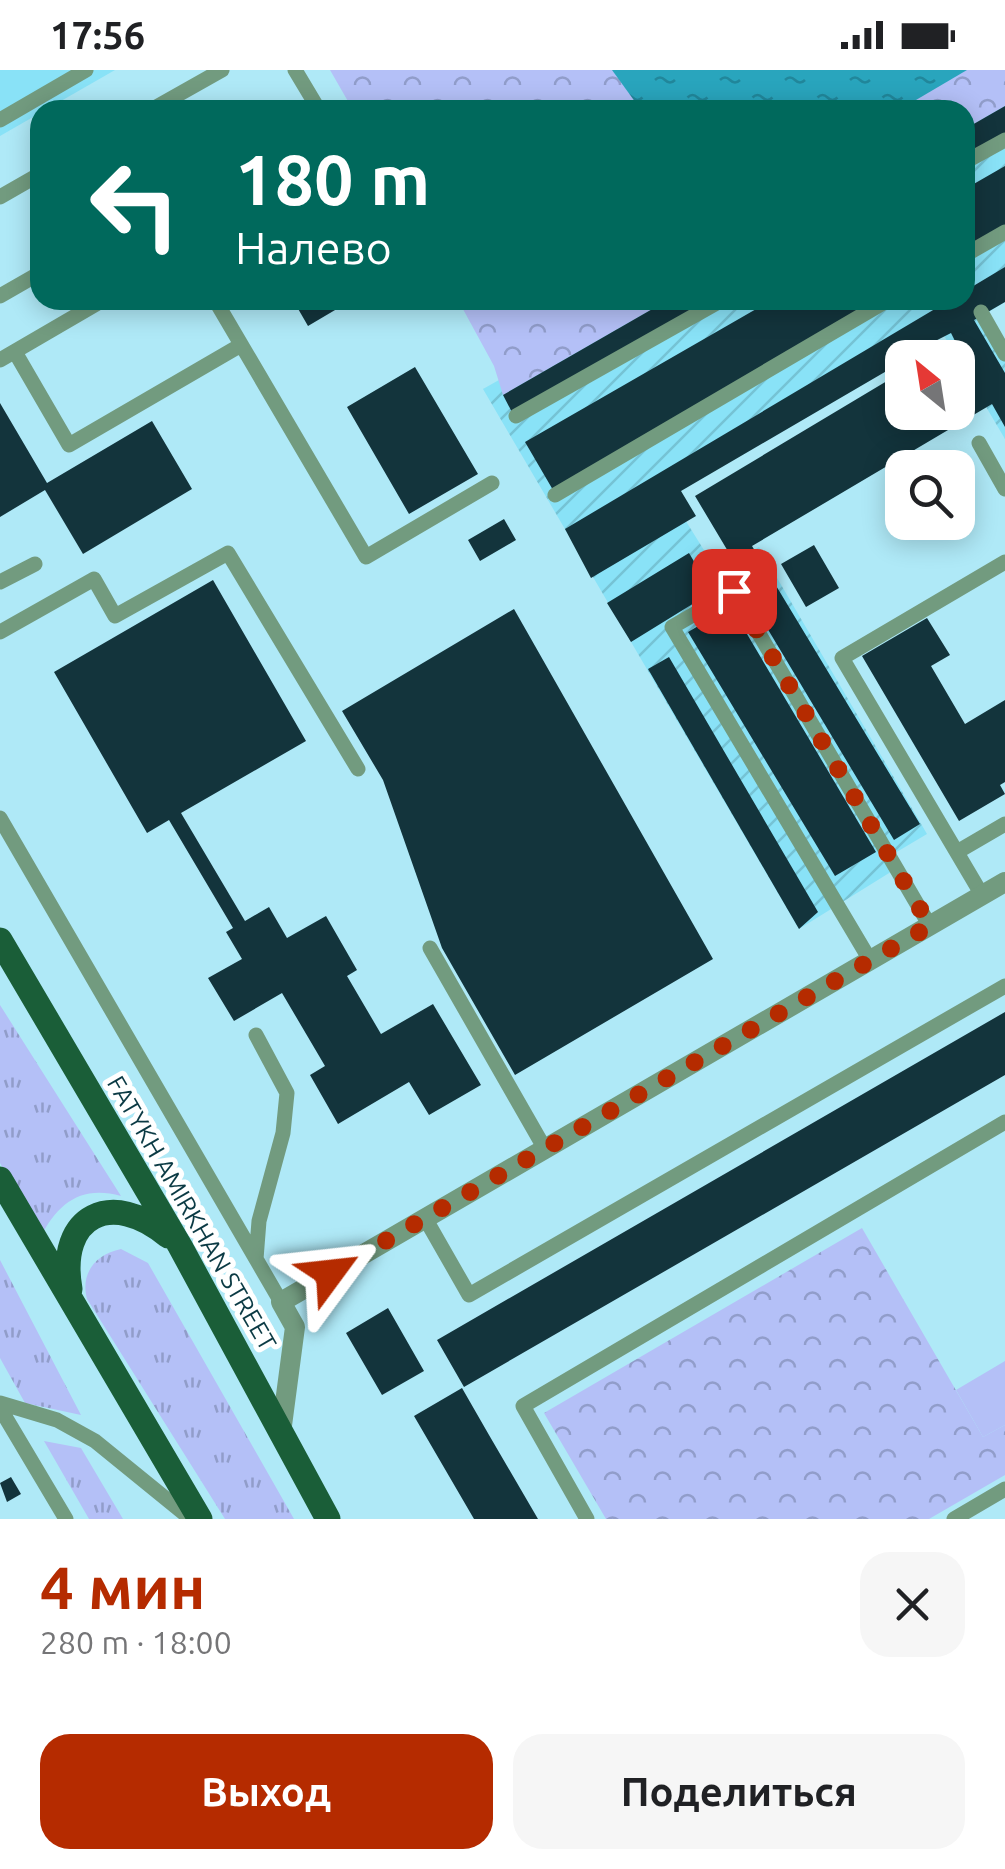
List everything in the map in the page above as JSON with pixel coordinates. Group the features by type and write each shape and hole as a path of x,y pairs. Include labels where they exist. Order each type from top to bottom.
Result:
{"main road":[{"name":"FATYKH AMIRKHAN STREET","path":"0,940 180,1246 328,1519"},
{"path":"0,1179 200,1519"},
{"path":"74,1308 66,1262 79,1230 93,1218 110,1212 145,1216 180,1246"}],"street":[{"path":"281,1433 295,1327 281,1302 1005,882"}],"lane":[{"path":"34,100 86,70"},
{"path":"169,100 222,70"},
{"path":"295,70 314,100"},
{"path":"0,120 30,103"},
{"path":"975,156 1005,140"},
{"path":"0,197 30,180"},
{"path":"975,249 1005,232"},
{"path":"0,296 30,279"},
{"path":"0,360 86,310"},
{"path":"221,310 366,557 492,483"},
{"path":"516,416 704,310"},
{"path":"555,495 871,310"},
{"path":"981,312 1005,354"},
{"path":"15,352 69,445 241,344"},
{"path":"979,443 1005,489"},
{"path":"0,632 94,579 115,616 228,553 358,769"},
{"path":"982,896 842,658 1005,562"},
{"path":"0,582 35,564"},
{"path":"870,960 672,627 734,591 930,926"},
{"path":"0,818 281,1302"},
{"path":"957,852 1005,824"},
{"path":"430,948 545,1148"},
{"path":"424,1218 469,1295 1005,986"},
{"path":"256,1035 288,1093 284,1133 258,1221 256,1258"},
{"path":"587,1519 523,1406 1005,1122"},
{"path":"0,1406 66,1519"},
{"path":"0,1406 57,1420 95,1441 191,1519"},
{"path":"954,1519 1005,1490"}],"shaded area":[{"path":"0,70 115,70 63,100 30,100 30,119 0,136"},
{"path":"1005,95 1005,302 980,317 1005,360 1005,439 975,388 975,340 947,340 943,334 933,340 885,340 885,368 669,494 717,571 759,547 927,834 895,853 902,865 799,929 483,389 623,310 975,310 975,112"}],"green space":[{"path":"330,70 1005,70 1005,106 975,123 975,100 347,100"},
{"path":"463,310 651,310 503,395 494,366"},
{"path":"0,1005 121,1196 94,1193 72,1200 55,1215 40,1238 0,1163"},
{"path":"862,1228 983,1437 1005,1425 1005,1475 929,1519 606,1519 544,1413"},
{"path":"121,1249 148,1263 294,1519 225,1519 87,1299 86,1281 92,1266 104,1255"},
{"path":"0,1260 81,1415 25,1403 0,1358"},
{"path":"1005,1361 1005,1425 983,1437 956,1390"},
{"path":"44,1441 81,1448 123,1519 89,1519"}],"water":[{"path":"612,70 967,70 916,100 634,100"}],"building":[{"path":"1005,106 1005,136 975,153 975,123"},
{"path":"1005,166 1005,229 975,246 975,183"},
{"path":"1005,267 1005,302 974,320 1005,373 1005,427 992,404 975,414 975,340 954,340 951,333 937,340 885,340 885,372 681,491 696,516 591,578 565,529 933,310 975,310 975,285"},
{"path":"299,310 335,310 308,326"},
{"path":"651,310 702,310 515,418 503,395"},
{"path":"755,310 865,310 553,490 525,442"},
{"path":"415,367 478,474 409,514 347,407"},
{"path":"885,382 885,430 948,430 914,450 885,450 885,467 752,546 920,824 894,840 727,561 732,558 695,496"},
{"path":"0,403 47,483 152,421 192,489 83,554 45,490 0,517"},
{"path":"504,519 516,540 480,561 468,540"},
{"path":"814,545 839,588 806,607 781,564"},
{"path":"689,553 712,592 631,642 607,603"},
{"path":"213,580 306,741 181,813 245,921 269,907 287,938 326,916 357,970 347,976 381,1034 433,1004 481,1085 429,1115 409,1082 338,1124 310,1075 325,1066 282,993 234,1021 208,978 242,959 226,932 233,928 169,820 147,833 54,672"},
{"path":"731,607 876,852 835,876 688,632"},
{"path":"514,609 713,959 515,1075 442,948 383,780 342,711"},
{"path":"927,618 950,655 931,666 965,724 1005,700 1005,782 1000,785 1005,794 959,821 862,656"},
{"path":"669,657 818,912 799,929 648,669"},
{"path":"1005,1012 1005,1075 464,1387 437,1340"},
{"path":"388,1308 424,1371 382,1395 346,1333"},
{"path":"462,1388 538,1519 474,1519 414,1416"},
{"path":"11,1477 21,1494 7,1502 0,1483"}],"route":[{"path":"330,1273 930,926 734,591"}]}
